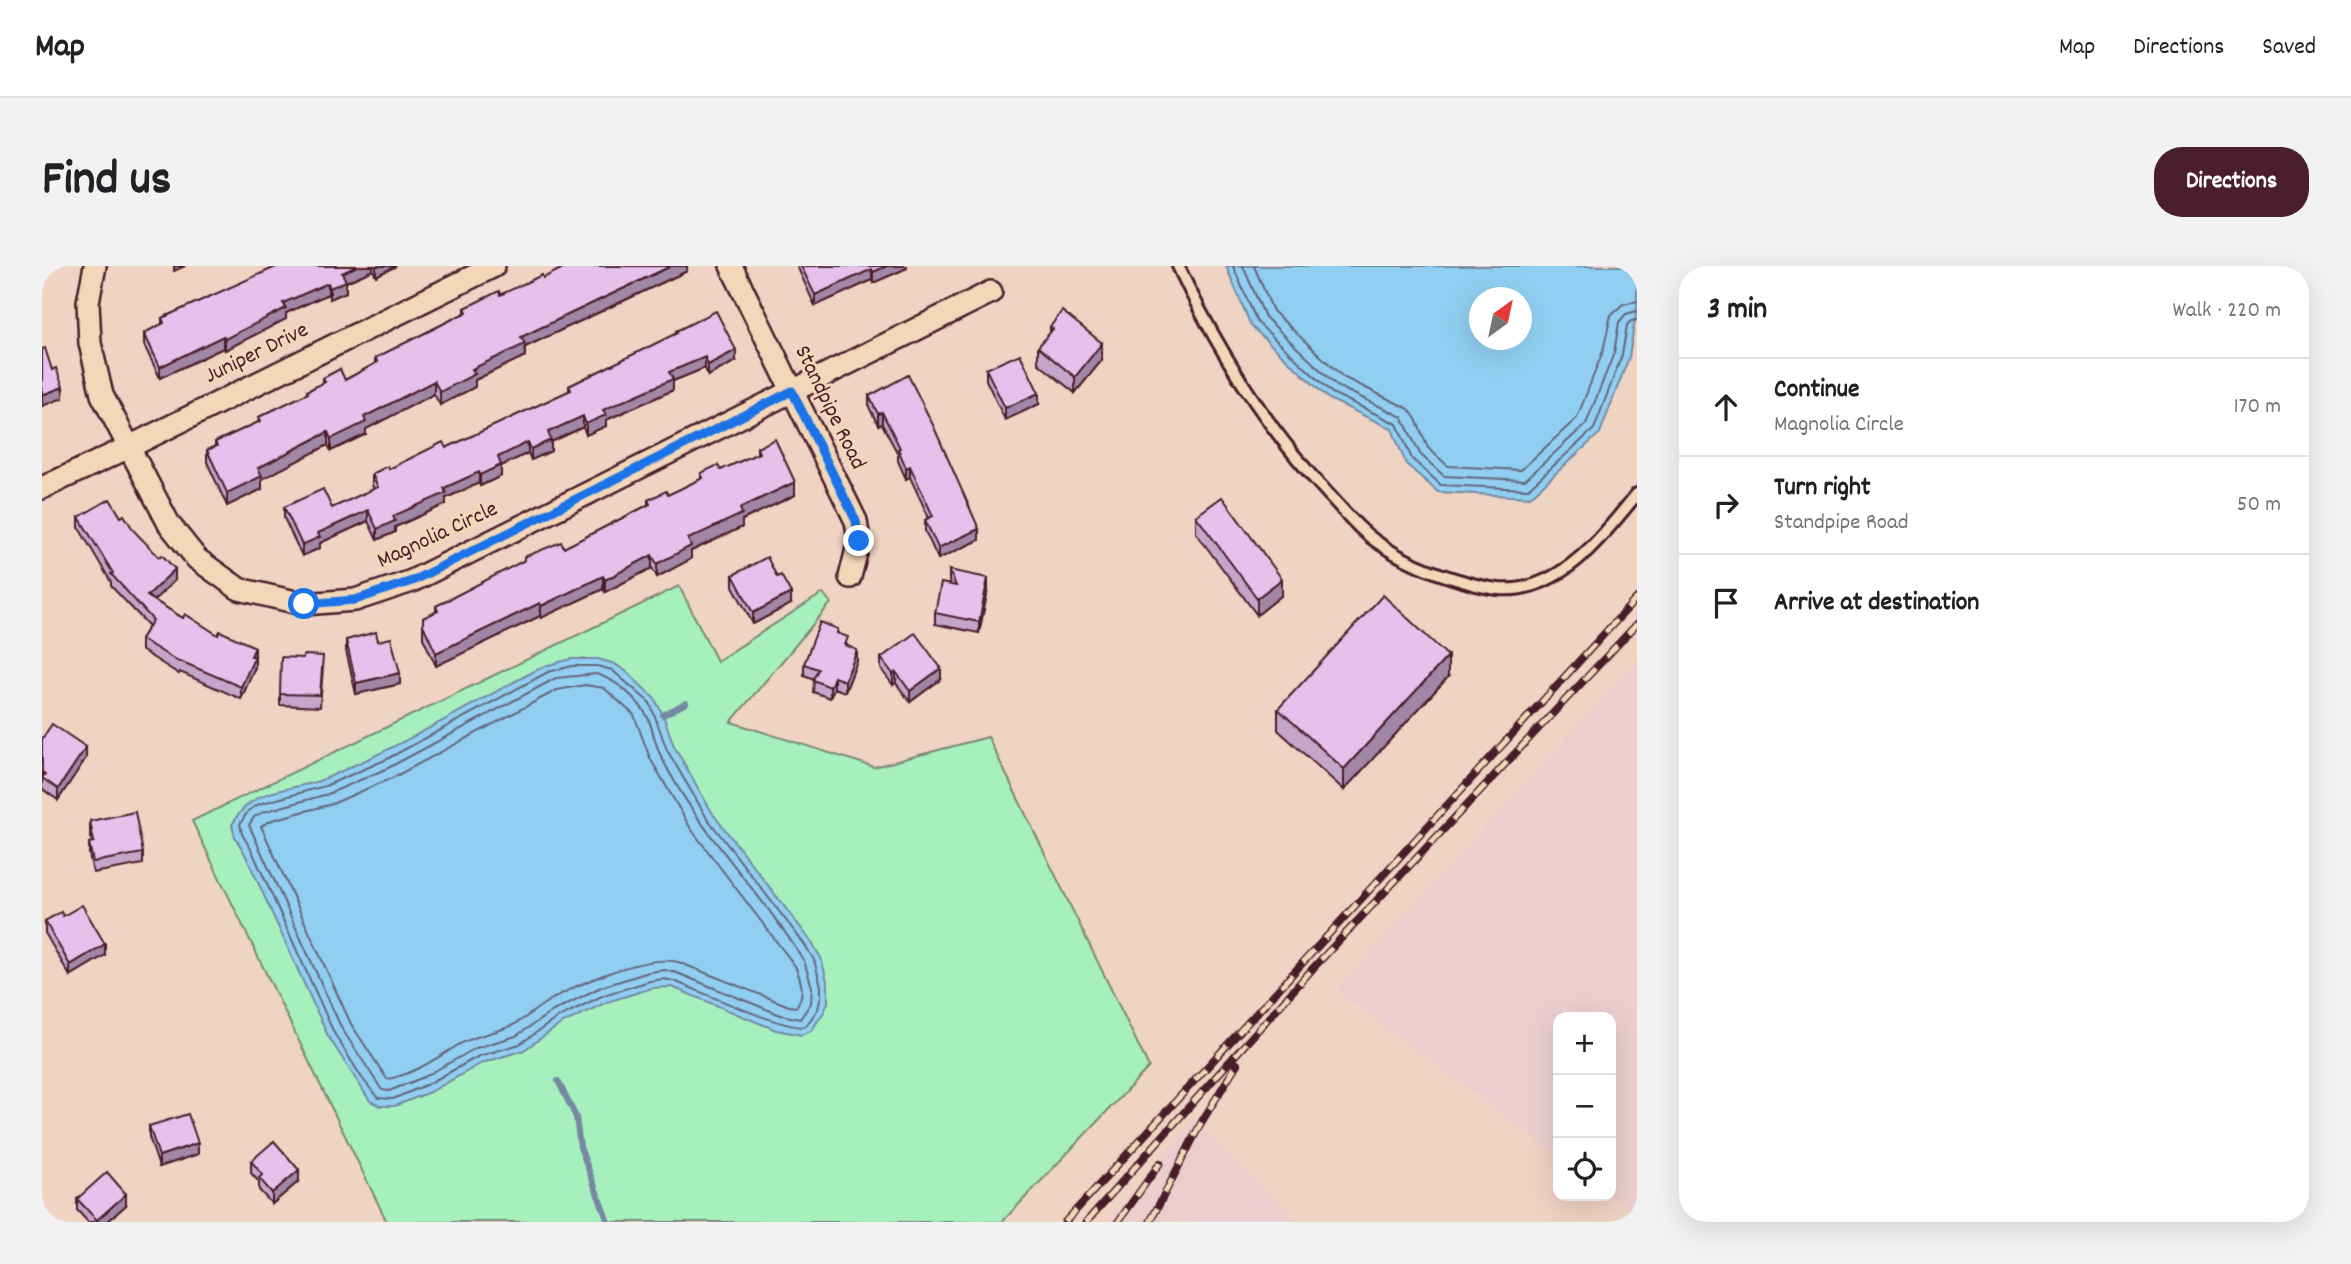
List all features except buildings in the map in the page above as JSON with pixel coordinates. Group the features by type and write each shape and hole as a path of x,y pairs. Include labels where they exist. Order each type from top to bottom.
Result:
{"street":[{"name":"Magnolia Circle","path":"95,266 88,303 90,343 102,395 169,524 197,559 239,589 304,604 355,600 412,581 991,292"},
{"name":"Juniper Drive","path":"42,488 494,266"},
{"name":"Standpipe Road","path":"731,266 856,521 859,541 850,577"}],"lane":[{"path":"1178,266 1228,360 1268,421 1304,468 1352,520 1379,544 1412,563 1476,586 1507,591 1531,586 1558,575 1577,560 1612,525 1637,494"}],"shaded area":[{"path":"1637,661 1637,1216 1616,1200 1616,1012 1553,1012 1553,1153 1337,990"},
{"path":"1192,1121 1299,1222 1109,1222"}],"green space":[{"path":"679,586 717,661 823,593 831,603 731,722 874,767 988,737 1149,1067 1002,1222 387,1222 192,821"}],"water":[{"path":"1226,266 1637,266 1637,307 1629,357 1600,433 1530,497 1438,492 1406,464 1392,429 1329,399 1251,326"},
{"path":"571,659 598,659 615,664 655,699 674,746 713,814 811,941 821,958 828,985 828,1002 824,1012 811,1031 801,1035 776,1030 672,987 652,988 607,1002 561,1024 524,1050 482,1063 432,1091 395,1106 380,1106 370,1101 328,1036 235,837 232,825 239,813 258,798 329,777 406,740 545,666"}],"waterway":[{"path":"663,715 686,703"},
{"path":"558,1081 576,1117 580,1147 608,1222"}],"railway":[{"path":"1065,1222 1637,598"},
{"path":"1086,1222 1315,966 1637,624"},
{"path":"1150,1222 1201,1123 1237,1064"},
{"path":"1118,1222 1160,1163"}],"route":[{"path":"304,604 355,600 412,581 792,391 856,521 859,541"}]}
